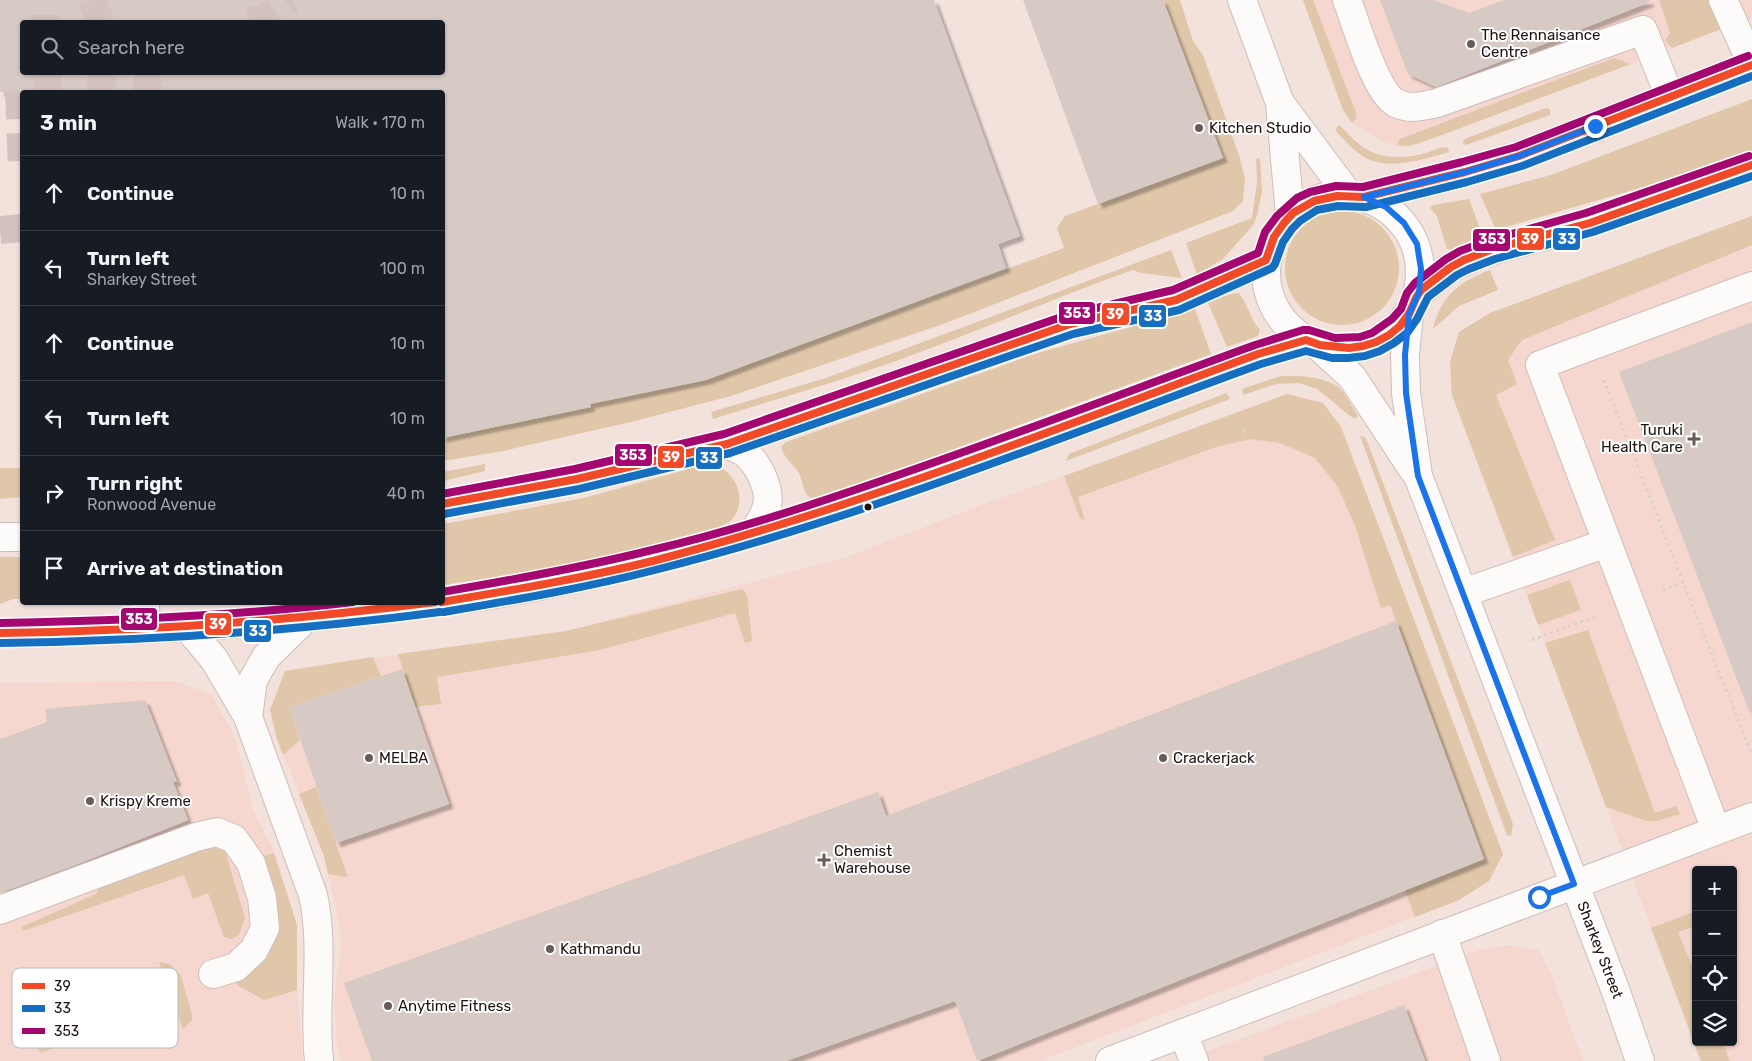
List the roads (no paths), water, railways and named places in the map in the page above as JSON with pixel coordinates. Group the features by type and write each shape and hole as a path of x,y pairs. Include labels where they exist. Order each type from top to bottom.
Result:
{"main road":[{"path":"1242,0 1280,103 1290,215"},
{"path":"1347,0 1374,73 1383,91 1395,102 1404,105 1420,107 1437,103 1643,30 1670,97"},
{"path":"1723,0 1752,65 1519,156 1465,172 1356,196 1327,196 1307,203 1290,215 1275,235 1266,260 1266,283 1273,306 1287,326 1312,343 1344,350 1369,346 1392,333 1414,303 1452,267 1483,253 1567,230 1752,165"},
{"path":"1280,103 1356,196 1386,207 1404,223 1417,244 1421,269 1414,303"},
{"path":"445,503 576,479 727,444 1070,324 1176,300 1207,288 1266,260"},
{"path":"1716,830 1540,365 1752,286"},
{"name":"Sharkey Street","path":"1414,303 1405,355 1406,393 1418,476"},
{"path":"445,602 493,595 589,576 752,534 886,490 1258,354 1312,343"},
{"name":"Sharkey Street","path":"1312,343 1352,377 1418,476 1615,989 1640,1061"},
{"path":"727,444 745,453 758,470 766,490 767,505 762,518 752,534"},
{"path":"0,537 20,537"},
{"path":"1463,593 1607,543"},
{"path":"145,605 146,629"},
{"path":"0,633 146,629 306,617 412,605"},
{"path":"248,717 253,680 266,657 306,617"},
{"path":"187,626 214,659 248,717 306,874 317,912 319,943 317,1036 319,1061"},
{"path":"1110,1061 1752,817"},
{"path":"0,910 196,837 217,832 234,839 252,863 262,898 265,928 254,950 236,967 213,974"},
{"path":"1442,934 1486,1061"},
{"path":"1183,1033 1194,1061"}],"tunnel":[{"path":"91,0 100,20"},
{"path":"256,20 266,17 291,0"},
{"path":"45,15 45,20"},
{"path":"47,75 47,90"},
{"path":"100,90 104,75"},
{"path":"146,90 148,79 151,75"},
{"path":"19,91 20,118"},
{"path":"0,230 20,228"}],"place":[{"name":"The Rennaisance Centre","path":"1471,44"},
{"name":"Kitchen Studio","path":"1199,128"},
{"name":"Turuki Health Care","path":"1694,439"},
{"name":"MELBA","path":"369,758"},
{"name":"Crackerjack","path":"1163,758"},
{"name":"Krispy Kreme","path":"90,801"},
{"name":"Chemist Warehouse","path":"824,860"},
{"name":"Kathmandu","path":"550,949"},
{"name":"Anytime Fitness","path":"388,1006"}]}
